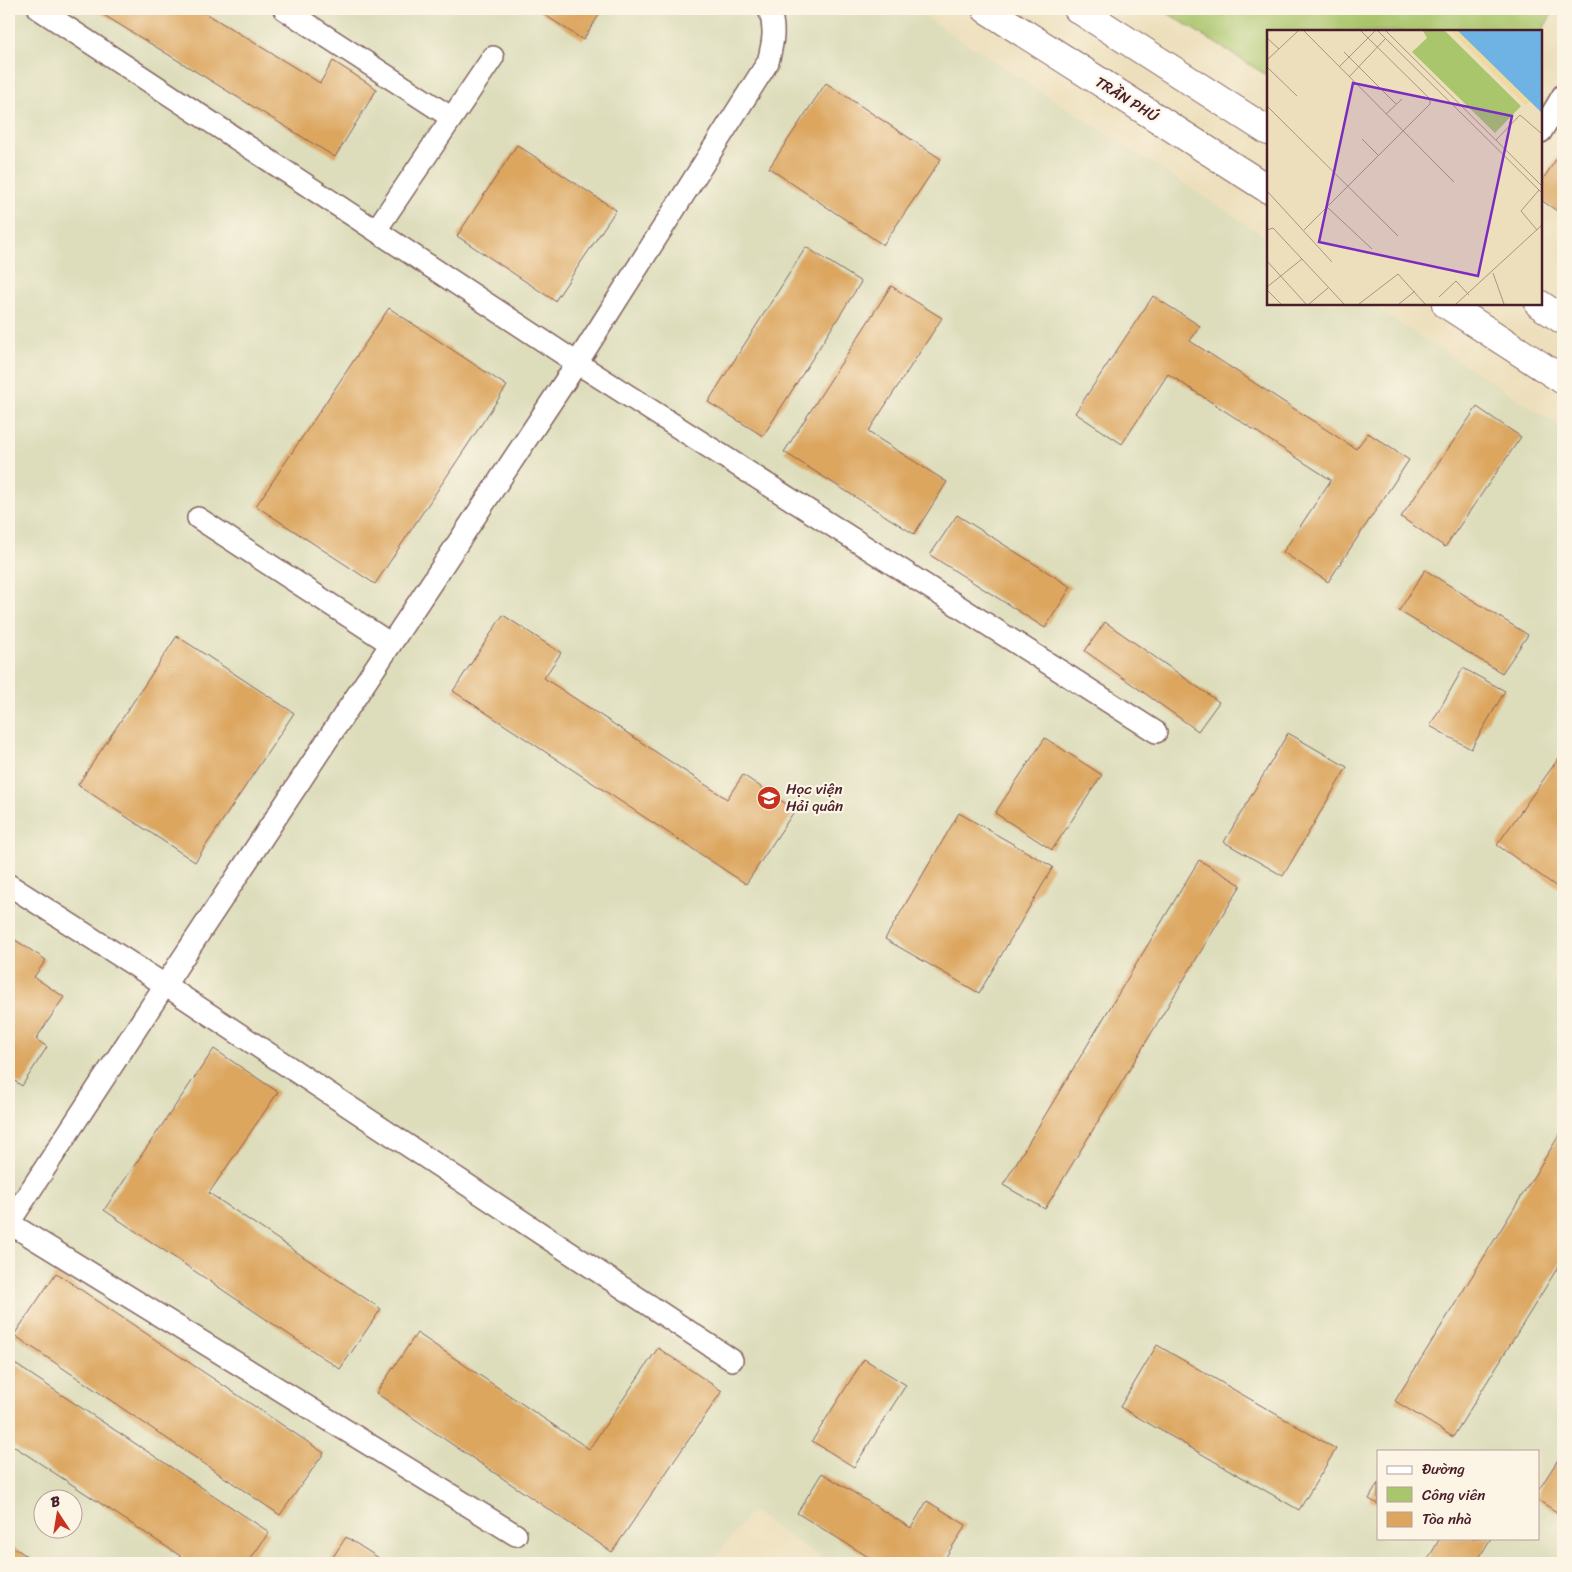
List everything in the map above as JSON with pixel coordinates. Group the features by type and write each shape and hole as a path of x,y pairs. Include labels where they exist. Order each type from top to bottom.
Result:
{"main road":[{"name":"TRẦN PHÚ","path":"986,9 1267,188"},
{"path":"1078,9 1267,130"},
{"path":"1448,305 1563,380"},
{"path":"1540,305 1563,320"}],"lane":[{"path":"39,9 577,363 1156,732"},
{"path":"284,9 452,118"},
{"path":"516,1535 9,1223 577,363 768,62 774,42 773,18 769,9"},
{"path":"376,230 493,57"},
{"path":"1542,130 1563,95"},
{"path":"198,518 391,644"},
{"path":"9,886 165,985 732,1360"}],"shaded area":[{"name":"Học viện Hải quân","path":"9,9 913,9 1267,237 1267,305 1372,305 1563,428 1563,749 1496,847 1563,892 1563,1563 828,1563 751,1511 712,1563 9,1563"}],"green space":[{"path":"1161,9 1555,9 1542,30 1267,30 1267,75"}],"building":[{"path":"94,9 199,9 320,83 333,61 377,89 335,157"},
{"path":"536,9 603,9 583,40"},
{"path":"826,83 941,159 883,245 769,168"},
{"path":"517,145 616,210 555,301 457,236"},
{"path":"1563,149 1563,215 1542,201 1542,180"},
{"path":"806,247 861,282 763,436 708,402"},
{"path":"891,286 942,318 868,432 947,482 914,534 784,452"},
{"path":"1153,296 1200,326 1190,341 1356,449 1368,433 1409,460 1328,582 1283,552 1331,480 1168,374 1122,444 1075,413"},
{"path":"389,308 507,386 375,584 256,506"},
{"path":"1477,407 1521,437 1445,547 1401,517"},
{"path":"957,515 1071,587 1045,628 930,555"},
{"path":"1425,570 1528,635 1502,673 1399,611"},
{"path":"503,615 561,653 544,678 727,799 743,775 795,810 746,884 453,691"},
{"path":"1105,622 1219,702 1198,731 1085,651"},
{"path":"177,636 294,713 195,862 78,785"},
{"path":"1463,668 1505,691 1471,749 1430,726"},
{"path":"1288,733 1347,767 1283,876 1224,842"},
{"path":"1045,738 1102,775 1052,850 995,813"},
{"path":"1563,752 1563,891 1497,845"},
{"path":"959,813 1053,867 979,993 885,939"},
{"path":"1199,860 1241,885 1045,1209 1003,1185"},
{"path":"9,936 46,960 34,977 64,997 36,1039 47,1047 22,1086 12,1079 9,1083"},
{"path":"214,1049 278,1092 209,1193 381,1309 340,1369 104,1210"},
{"path":"1563,1129 1563,1259 1453,1437 1395,1401"},
{"path":"56,1273 324,1453 280,1515 14,1335"},
{"path":"417,1333 589,1449 658,1348 722,1391 612,1552 376,1393"},
{"path":"1157,1345 1336,1449 1299,1510 1120,1407"},
{"path":"864,1359 906,1385 854,1467 812,1441"},
{"path":"9,1360 269,1532 248,1563 191,1563 9,1443"},
{"path":"1563,1452 1563,1516 1540,1501 1540,1488"},
{"path":"822,1473 911,1528 927,1501 966,1525 942,1563 878,1563 797,1513"},
{"path":"1377,1485 1377,1503 1369,1499"},
{"path":"346,1537 382,1560 380,1563 329,1563"},
{"path":"1439,1540 1490,1540 1476,1563 1426,1563"},
{"path":"9,1544 37,1563 9,1563"}],"place":[{"name":"Học viện Hải quân","path":"769,798"}]}
